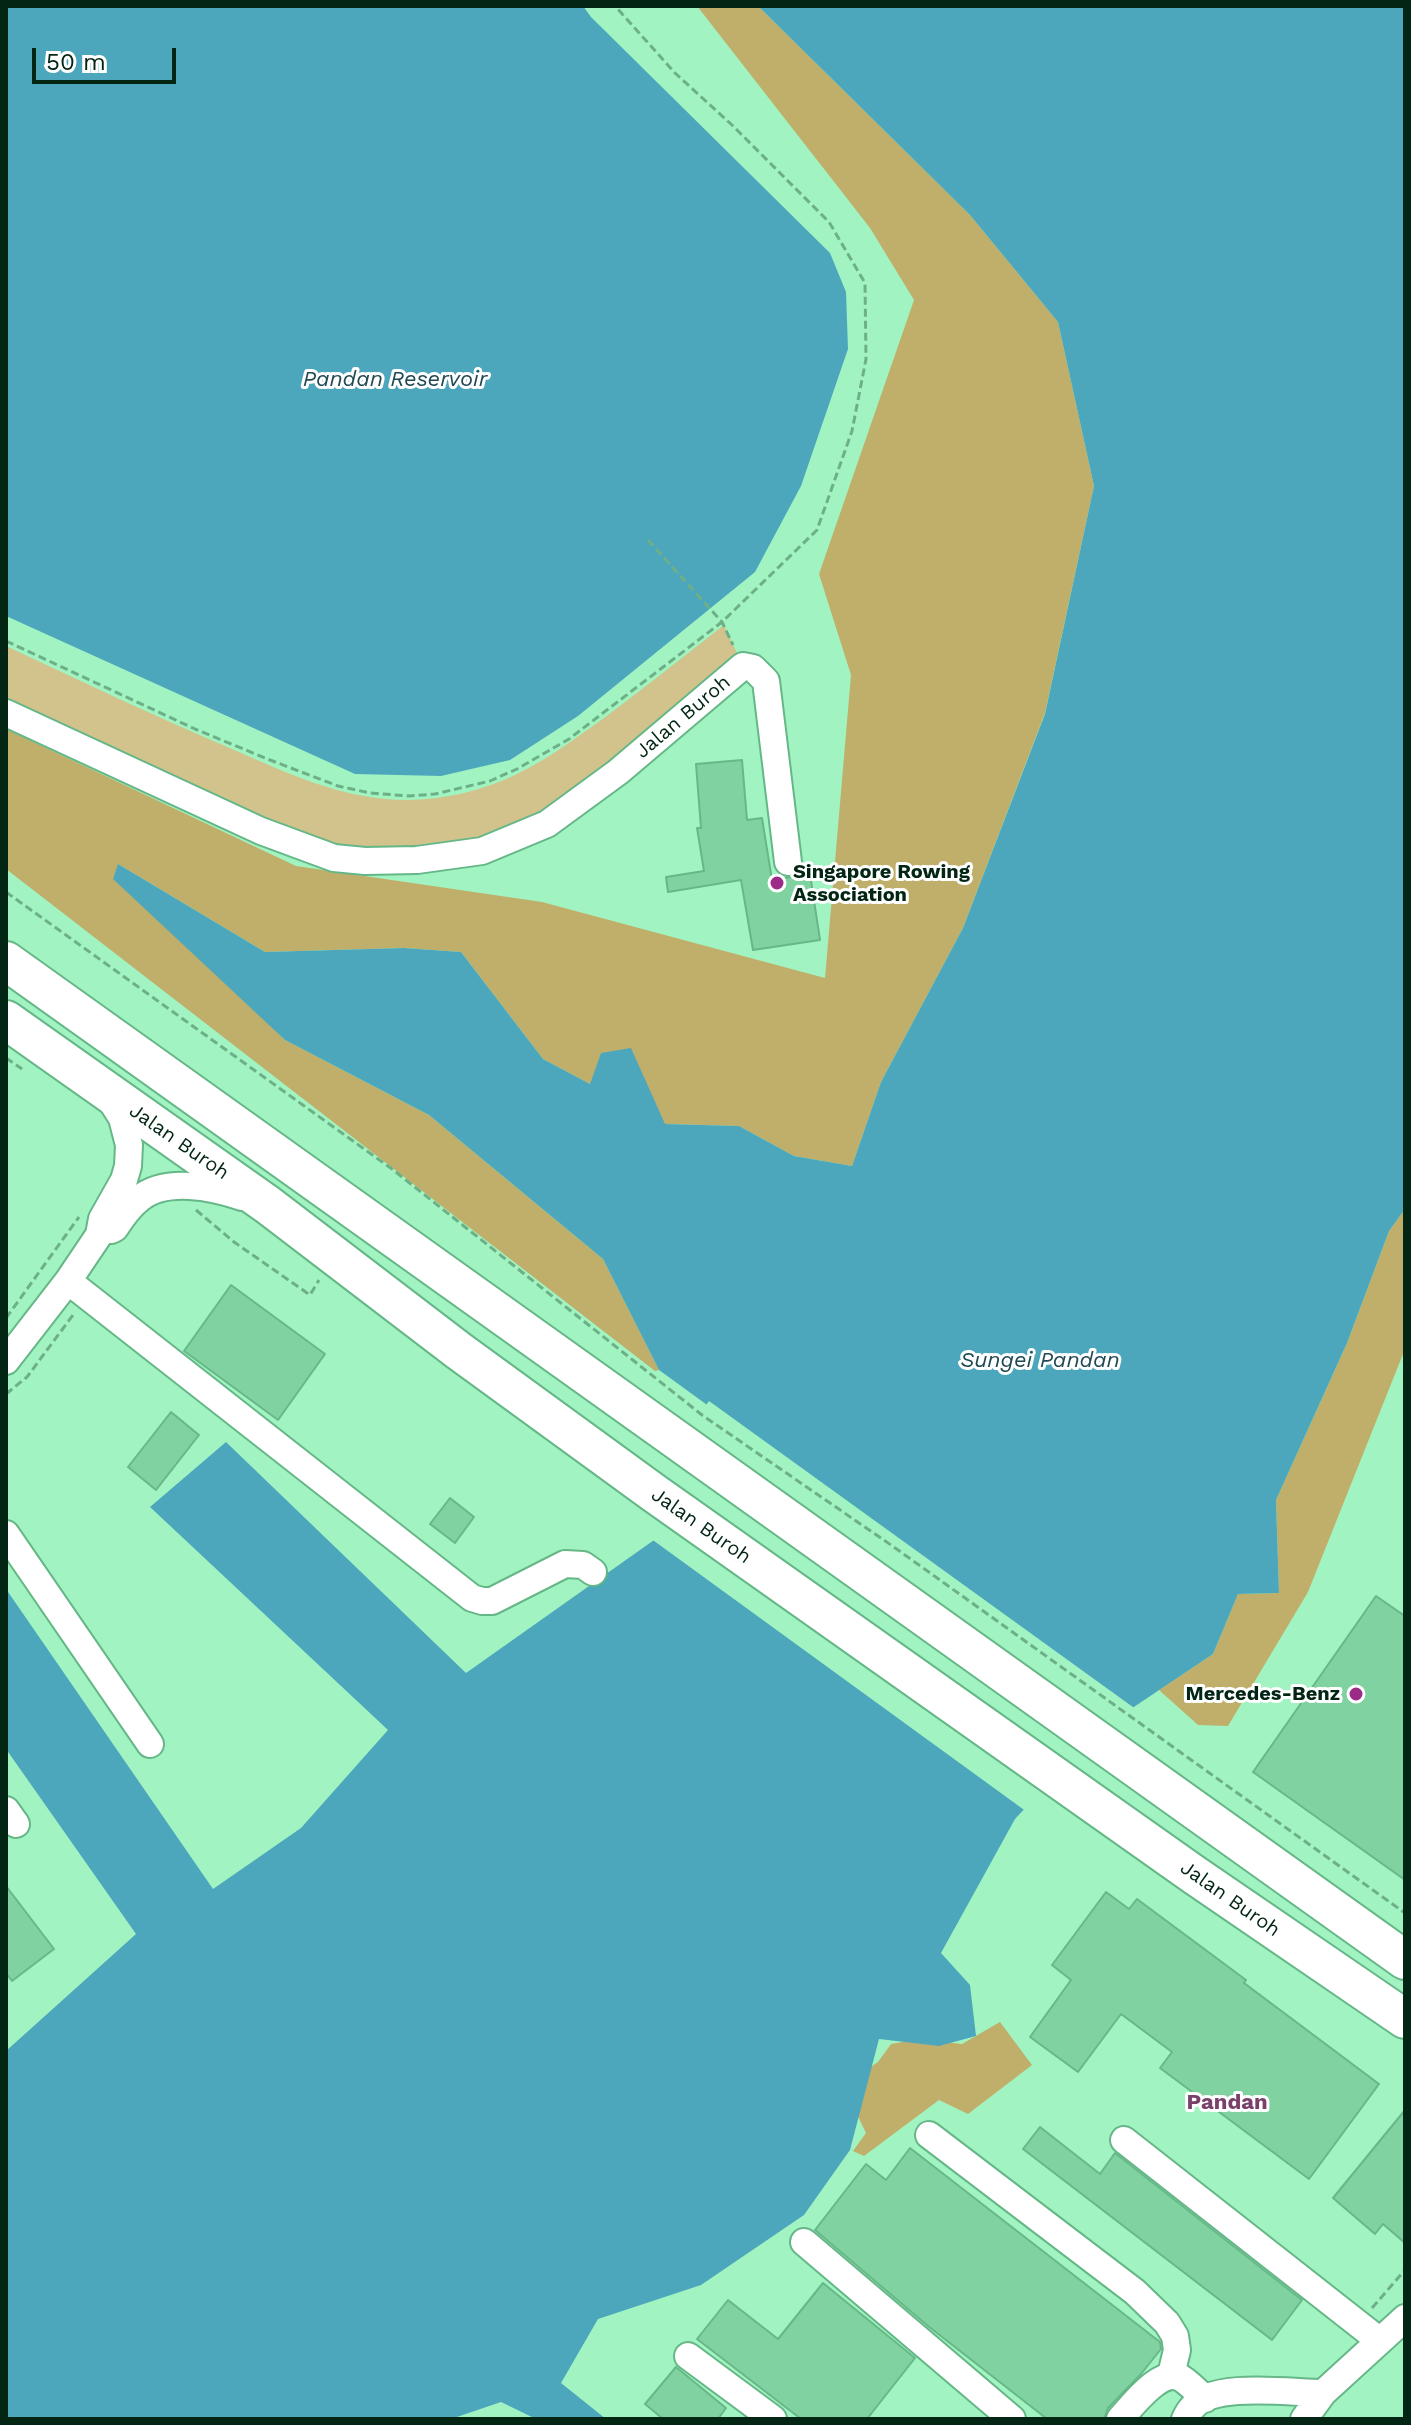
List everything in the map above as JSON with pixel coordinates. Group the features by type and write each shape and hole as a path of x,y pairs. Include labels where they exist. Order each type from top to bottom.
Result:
{"highway":[{"path":"6,961 694,1432 1227,1833 1405,1960"},
{"name":"Jalan Buroh","path":"6,1020 268,1205 459,1351 654,1493 1193,1874 1405,2019"}],"street":[{"name":"Jalan Buroh","path":"6,713 261,831 334,858 417,860 482,851 547,824 618,772 743,666"},
{"path":"743,666 753,668 766,681 788,862"},
{"path":"6,1361 99,1235 102,1219 124,1180 130,1154 127,1136 122,1118 102,1088"},
{"path":"99,1235 115,1228 141,1197 172,1188 207,1187 268,1205"},
{"path":"68,1281 472,1598 492,1601 565,1564 583,1565 593,1572"},
{"path":"6,1534 150,1744"},
{"path":"929,2135 1135,2292 1167,2323 1175,2336 1177,2350 1171,2375"},
{"path":"1124,2140 1380,2341"},
{"path":"804,2242 1012,2419"},
{"path":"1304,2419 1323,2393 1405,2318"},
{"path":"688,2356 773,2419"},
{"path":"1120,2419 1152,2386 1171,2375 1179,2377 1205,2399"},
{"path":"1185,2419 1193,2405 1221,2392 1323,2393"}],"path":[{"path":"6,641 195,729 338,786 370,793 435,794 490,781 569,739 722,622 817,530 852,431 866,359 865,283 829,222 675,73 615,6"},
{"path":"648,540 722,622 743,666"},
{"path":"6,892 392,1169 694,1432 891,1545 1405,1913"},
{"path":"6,1058 32,1075"},
{"path":"186,1203 234,1242 310,1295 334,1254"},
{"path":"6,1318 84,1210"},
{"path":"1358,2323 1405,2270"}],"shaded area":[{"path":"697,6 758,6 970,215 1058,322 1094,486 1045,713 963,928 881,1082 852,1166 794,1156 739,1126 665,1124 543,1059 461,952 404,948 265,952 118,864 285,1040 429,1115 603,1259 659,1370 655,1371 6,869 6,729 296,866 542,902 825,978 851,675 819,574 914,300 870,228"},
{"path":"724,625 743,666 618,772 482,851 365,861 6,713 6,646 175,724 317,784 352,794 389,799 445,797 500,782 551,755"},
{"path":"1405,1209 1405,1349 1308,1592 1228,1726 1198,1725 1159,1690 1213,1654 1238,1594 1279,1593 1276,1500 1347,1343 1389,1231"},
{"path":"1000,2022 1032,2065 968,2114 939,2100 864,2156 853,2151 866,2133 851,2102 853,2079 878,2062 891,2044 920,2039 962,2044"}],"water":[{"name":"Pandan Reservoir","path":"6,6 583,6 830,253 846,292 848,349 801,486 755,572 578,716 510,760 441,776 355,774 6,616"},
{"name":"Sungei Pandan","path":"758,6 1405,6 1405,1209 1389,1231 1347,1343 1276,1500 1279,1593 1238,1594 1213,1654 1095,1733 1015,1819 941,1953 970,1985 976,2036 939,2046 879,2039 850,2150 804,2215 701,2285 598,2319 561,2383 606,2419 536,2419 501,2402 451,2419 6,2419 6,2051 136,1934 6,1749 6,1589 213,1889 301,1828 388,1730 150,1507 226,1442 466,1673 739,1480 732,1423 659,1370 603,1259 429,1115 285,1040 113,879 118,864 265,952 404,948 461,952 543,1059 590,1084 601,1053 631,1048 665,1124 739,1126 794,1156 852,1166 881,1082 963,928 1045,714 1094,486 1058,322 970,215"}],"pier":[{"path":"709,1401 1137,1710 1097,1736 1027,1812 650,1538 735,1478 728,1425 704,1408"}],"building":[{"name":"Singapore Rowing Association","path":"742,760 747,820 762,818 772,880 810,874 820,940 753,950 741,880 668,892 666,877 704,871 697,828 701,828 696,764"},
{"path":"231,1285 325,1354 278,1420 184,1351"},
{"path":"171,1412 199,1435 156,1490 128,1467"},
{"path":"450,1498 474,1517 455,1543 430,1524"},
{"name":"Mercedes-Benz","path":"1376,1596 1405,1616 1405,1880 1253,1772"},
{"path":"6,1886 54,1949 12,1981 6,1973"},
{"path":"1106,1892 1129,1909 1137,1899 1379,2084 1309,2179 1160,2068 1172,2052 1121,2014 1078,2072 1030,2037 1071,1980 1052,1965"},
{"path":"1405,2110 1405,2243 1383,2224 1375,2234 1333,2198"},
{"path":"1040,2127 1100,2174 1115,2153 1302,2300 1272,2340 1023,2149"},
{"path":"910,2148 1160,2342 1161,2349 1108,2408 1104,2419 1047,2419 928,2326 815,2230 866,2164 886,2180"},
{"path":"823,2283 915,2358 867,2419 801,2419 697,2339 728,2300 778,2339"},
{"path":"676,2367 726,2408 718,2419 663,2419 645,2404"}],"place":[{"name":"Singapore Rowing Association","path":"777,883"},
{"name":"Mercedes-Benz","path":"1356,1694"}],"district":[{"name":"Pandan","path":"1227,2103"}]}
